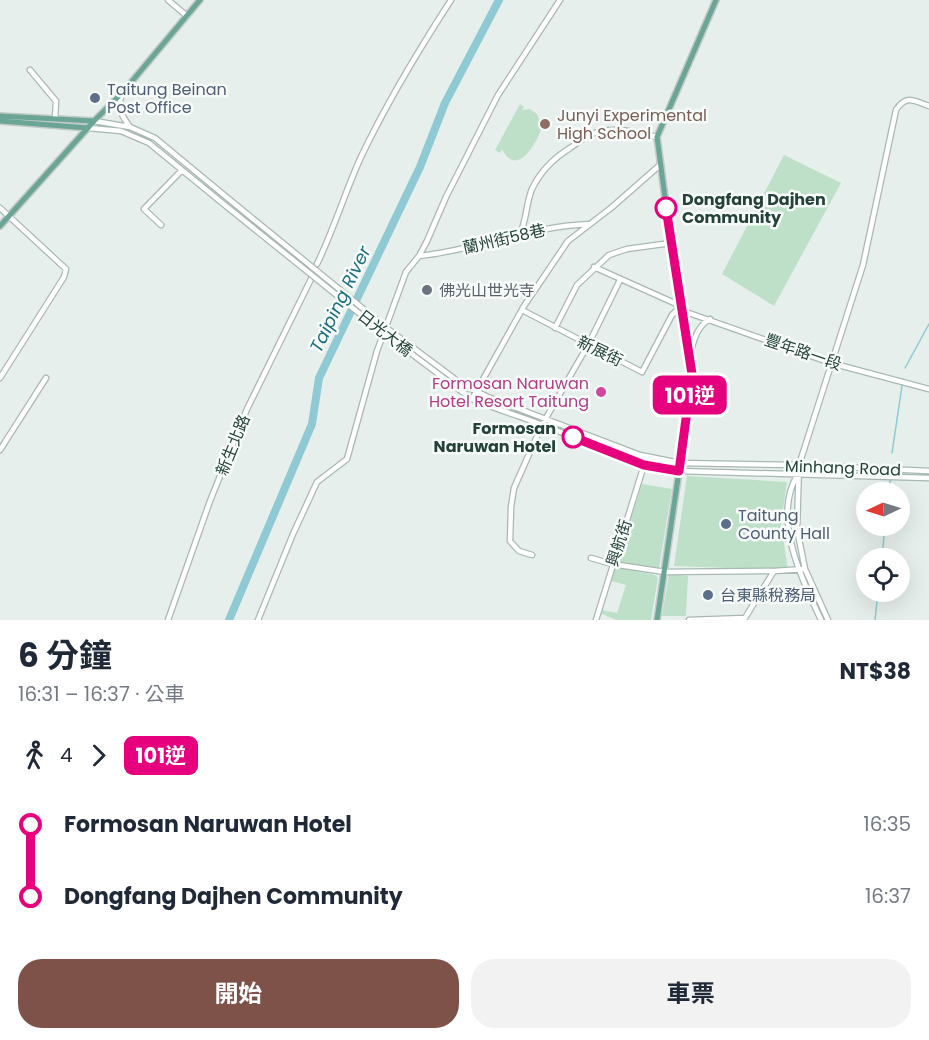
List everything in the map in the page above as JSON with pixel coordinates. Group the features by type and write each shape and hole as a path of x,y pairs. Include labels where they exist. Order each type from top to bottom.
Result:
{"main road":[{"path":"0,226 123,92 200,0"},
{"path":"657,620 692,374 657,136 716,0"},
{"path":"0,116 94,121"},
{"path":"0,121 88,128"}],"street":[{"path":"168,0 187,15"},
{"path":"317,264 379,119 394,90 451,0"},
{"path":"258,620 317,482 347,459 378,351 406,272 419,256 498,95 560,0"},
{"path":"30,70 56,101 55,119"},
{"path":"123,92 119,102 120,110 130,127"},
{"path":"828,620 805,569 797,530 799,465 863,266 896,110 902,102 909,99 929,106"},
{"name":"日光大橋","path":"94,121 130,127 160,142 388,329 463,385 602,440"},
{"name":"日光大橋","path":"88,128 121,131 149,143 406,350 472,399 599,447"},
{"path":"520,234 531,192 536,182 552,161 562,153 583,139 599,132 632,130 657,136"},
{"path":"154,147 160,142"},
{"path":"472,399 522,310 568,241 660,165"},
{"path":"161,225 144,209 182,170"},
{"path":"0,208 66,269 64,277 0,378"},
{"name":"蘭州街58巷","path":"419,256 444,254 520,234 590,224"},
{"path":"555,328 571,292 594,267 609,255 627,249 671,243"},
{"name":"豐年路一段","path":"594,267 681,306 686,312 831,363 929,389"},
{"name":"新生北路","path":"168,620 238,430 312,277"},
{"path":"532,555 519,551 510,541 514,488 542,425 588,345 620,280"},
{"path":"39,300 46,305"},
{"name":"新展街","path":"522,310 642,372 672,315 681,306"},
{"path":"690,356 702,323 710,319"},
{"path":"0,450 46,378"},
{"path":"599,447 602,440"},
{"name":"Minhang Road","path":"602,440 640,455 680,463 799,465 929,471"},
{"name":"Minhang Road","path":"599,447 644,465 679,471 929,478"},
{"name":"興航街","path":"596,620 644,465"},
{"path":"798,474 792,484 788,518 799,570 820,620"},
{"path":"591,558 665,573 774,572 805,569"},
{"path":"689,620 745,618 774,572"}],"green space":[{"path":"520,104 524,107 522,110 530,109 537,114 542,126 532,148 520,159 514,160 508,157 502,149 500,153 495,150"},
{"path":"784,155 841,183 774,306 722,274"},
{"path":"687,476 787,482 781,523 788,570 674,566"},
{"path":"642,484 672,489 659,568 656,569 618,560"},
{"path":"617,567 655,575 658,578 651,620 616,620 602,614 601,610 617,613 626,585 611,581 614,569"},
{"path":"669,574 688,576 686,616 662,616"}],"waterway":[{"name":"Taiping River","path":"229,620 312,424 319,378 420,167 445,103 499,0"},
{"path":"905,368 929,324"},
{"path":"892,453 903,379"},
{"path":"890,482 891,473"},
{"path":"883,548 884,536"},
{"path":"875,620 877,602"}],"bus line":[{"name":"101逆","path":"573,437 644,465 679,471 692,374 666,208"}],"place":[{"name":"Taitung Beinan Post Office","path":"95,98"},
{"name":"Junyi Experimental High School","path":"545,124"},
{"name":"Dongfang Dajhen Community","path":"666,208"},
{"name":"佛光山世光寺","path":"427,290"},
{"name":"Formosan Naruwan Hotel Resort Taitung","path":"601,392"},
{"name":"Formosan Naruwan Hotel","path":"573,437"},
{"name":"Taitung County Hall","path":"726,524"},
{"name":"台東縣稅務局","path":"708,595"}]}
